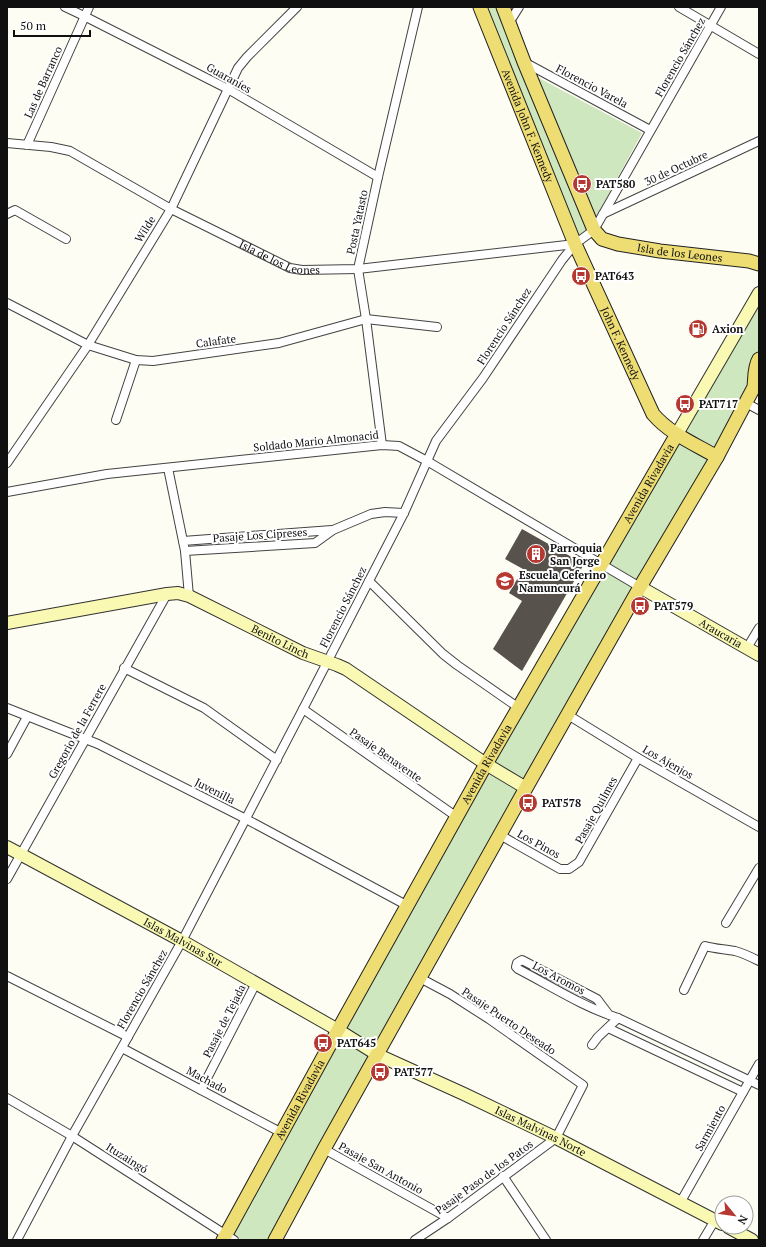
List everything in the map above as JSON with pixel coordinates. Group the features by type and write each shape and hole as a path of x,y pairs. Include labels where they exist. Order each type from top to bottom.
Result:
{"main road":[{"name":"Avenida John F. Kennedy","path":"480,7 575,244"},
{"name":"Avenida John F. Kennedy","path":"503,7 524,62 598,234"},
{"name":"Isla de los Leones","path":"598,234 618,244 652,250 749,261 759,264"},
{"name":"John F. Kennedy","path":"575,244 653,414 661,424 677,434"},
{"path":"275,1240 324,1149 640,586 717,457 757,383 755,374 759,359"},
{"path":"677,434 717,457"},
{"name":"Avenida Rivadavia","path":"228,1238 282,1133 456,817 677,434"}],"street":[{"name":"Guaraníes","path":"65,7 228,89 378,177"},
{"name":"Las de Barranco","path":"27,145 89,7"},
{"name":"Wilde","path":"7,463 88,345 171,209 238,68 297,7"},
{"name":"Posta Yatasto","path":"382,445 358,269 418,7"},
{"path":"509,22 519,7"},
{"path":"679,7 759,54"},
{"name":"Florencio Sánchez","path":"17,1240 72,1136 182,941 404,513 436,442 482,378 558,265 575,244 598,234 603,214 721,7"},
{"name":"Florencio Varela","path":"524,62 650,130"},
{"name":"30 de Octubre","path":"603,214 759,141"},
{"name":"Isla de los Leones","path":"7,143 51,147 70,151 171,209 290,268 302,270 358,269 575,244"},
{"path":"7,214 15,210 66,239"},
{"name":"Avenida Rivadavia","path":"677,434 759,293"},
{"name":"Calafate","path":"7,303 88,345 136,360 154,361 279,343 366,319 437,327"},
{"path":"116,420 136,360"},
{"path":"746,403 759,410"},
{"name":"Soldado Mario Almonacid","path":"7,492 107,474 382,445 399,446 640,586"},
{"path":"168,468 185,551 188,596"},
{"name":"Pasaje Los Cipreses","path":"185,551 315,543 333,530 371,514 384,512 404,513"},
{"name":"Pasaje Los Cipreses","path":"183,541 333,530"},
{"path":"369,581 457,666 519,708"},
{"name":"Araucaria","path":"640,586 759,656"},
{"name":"Benito Linch","path":"7,623 167,594 178,593 188,596 303,653 337,664 346,669 486,764 526,788"},
{"name":"Gregorio de la Ferrere","path":"7,879 124,668 167,594"},
{"path":"747,648 759,628"},
{"path":"124,668 204,708 277,760"},
{"name":"Juvenilla","path":"7,708 98,744 246,819 408,906"},
{"name":"Pasaje Benavente","path":"303,709 456,817"},
{"name":"Los Ajenjos","path":"568,715 638,758 759,826"},
{"path":"7,754 27,717"},
{"name":"Pasaje Quilmes","path":"569,869 579,862 638,758"},
{"name":"Los Pinos","path":"500,835 560,868 569,869"},
{"name":"Islas Malvinas Sur","path":"7,848 182,941 357,1042"},
{"path":"726,923 759,868"},
{"path":"684,990 705,946 734,950 759,961"},
{"name":"Los Aromos","path":"609,1014 597,999 522,960 517,963 516,967 518,969 589,1006 618,1018 759,1086"},
{"path":"7,976 128,1037"},
{"name":"Pasaje Puerto Deseado","path":"420,978 450,994 489,1019 583,1086"},
{"name":"Pasaje de Tejada","path":"202,1090 256,983"},
{"path":"592,1045 598,1037 618,1018"},
{"path":"608,1028 743,1092"},
{"name":"Islas Malvinas Norte","path":"357,1042 378,1055 556,1138 714,1220"},
{"name":"Machado","path":"122,1048 282,1133"},
{"name":"Sarmiento","path":"680,1203 759,1064"},
{"name":"Pasaje Paso de los Patos","path":"415,1240 448,1218 556,1138 583,1086"},
{"name":"Ituzaingó","path":"7,1098 72,1136 228,1238"},
{"name":"Pasaje San Antonio","path":"324,1149 448,1218"},
{"path":"503,1176 546,1240"},
{"path":"703,1240 714,1227"},
{"path":"743,1235 752,1240"}],"green space":[{"path":"480,7 503,7 594,230 575,244"},
{"path":"537,77 642,133 596,217"},
{"path":"759,293 759,380 275,1240 223,1240"}],"building":[{"path":"522,529 584,564 522,671 493,649 522,601 509,593 523,569 505,559"}],"place":[{"name":"PAT580","path":"582,184"},
{"name":"PAT643","path":"581,276"},
{"name":"Axion","path":"698,329"},
{"name":"PAT717","path":"685,404"},
{"name":"Parroquia San Jorge","path":"536,554"},
{"name":"Escuela Ceferino Namuncurá","path":"505,581"},
{"name":"PAT579","path":"640,606"},
{"name":"PAT578","path":"528,803"},
{"name":"PAT645","path":"323,1043"},
{"name":"PAT577","path":"380,1072"}]}
